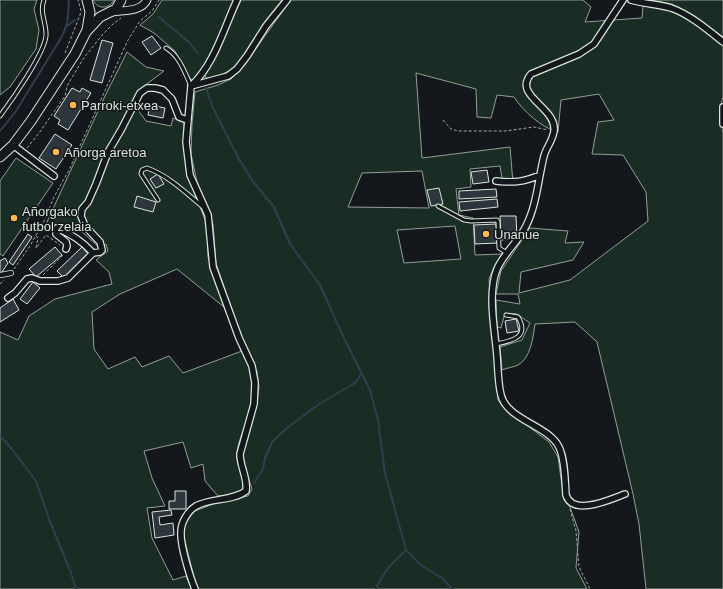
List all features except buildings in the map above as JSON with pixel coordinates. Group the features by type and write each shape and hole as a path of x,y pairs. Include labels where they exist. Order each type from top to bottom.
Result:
{"main road":[{"path":"86,32 100,17 119,6 121,0"},
{"path":"88,2 92,9 98,13 110,12"},
{"path":"0,157 13,145 31,121 75,54 86,32 90,12 88,2"}],"street":[{"path":"121,0 131,9"},
{"path":"110,12 131,9 134,10 143,6 147,0"},
{"path":"195,589 185,556 181,532 185,516 196,506 241,495 246,491 247,484 240,462 240,454 254,404 255,383 252,366 239,338 213,267 208,215 190,175 186,142 191,86 200,78 206,67 237,0"},
{"path":"191,86 228,76 237,69 266,26 287,0"},
{"path":"623,0 594,44 579,54 531,74 526,79 525,85 530,95 549,114 555,124 554,133 544,154 534,203 526,225 497,269 492,287 499,382 504,402 514,412 552,439 559,447 568,499 572,504 587,506 601,503 625,494"},
{"path":"631,0 640,3 672,8 707,29 723,42"},
{"path":"8,298 15,293 27,279 32,278 40,281 58,281 68,278 93,253 100,252 102,250 100,242 85,226 81,216 82,209 88,202 108,152 140,93 147,88 163,90 172,99 179,117 187,120"},
{"path":"723,107 723,124"},
{"path":"13,145 54,176"},
{"path":"496,181 514,182 528,180 540,175"},
{"path":"66,249 66,242 56,234 57,228 84,243 93,253"},
{"path":"0,275 11,273"}],"lane":[{"path":"0,116 11,101 42,50 46,37 42,12 44,0"},
{"path":"166,48 171,51 179,62 191,86"},
{"path":"158,200 141,174 142,170 147,168 156,171 178,185 206,210"},
{"path":"438,206 464,220 497,220 499,248 507,254"},
{"path":"496,344 515,340 522,331 522,326 518,317 506,315"}],"path":[{"path":"65,54 80,15 81,10 78,0"},
{"path":"0,284 18,265 35,236 69,170 128,40 140,21 152,11 159,0"},
{"path":"23,153 65,96 67,86 83,59 112,24 122,18"},
{"path":"443,120 451,129 458,131 505,131 534,127 546,129 554,133"},
{"path":"35,236 38,238 36,248 46,236 66,249 63,255 43,275"},
{"path":"568,499 576,531 579,567 590,589"}],"green space":[{"path":"0,0 37,0 34,9 39,30 36,49 10,87 0,95"},
{"path":"93,0 114,0 106,7 101,7"},
{"path":"162,0 234,0 212,52 194,80 190,79 175,51 154,33 140,25 153,14"},
{"path":"241,0 282,0 266,20 236,67 219,76 209,79 205,77 205,73 213,62"},
{"path":"291,0 583,0 591,7 585,22 642,18 643,6 661,8 692,21 723,46 723,97 720,115 723,133 723,589 646,589 639,524 597,342 575,322 535,324 531,347 526,357 518,365 502,370 500,347 522,340 530,323 517,314 505,313 501,328 497,327 496,300 520,304 518,294 496,294 501,271 530,228 568,231 565,243 584,242 573,260 521,272 519,293 570,280 648,221 646,192 623,155 592,154 598,122 614,120 599,94 561,100 558,132 539,123 522,108 514,97 497,95 491,118 477,117 476,89 416,73 422,158 510,147 513,183 503,184 500,166 470,169 471,187 456,189 459,215 473,218 475,255 503,254 495,265 489,279 498,400 504,408 549,442 558,457 564,500 570,507 579,532 576,568 587,589 197,589 183,533 186,520 195,511 221,501 248,496 252,489 242,458 256,408 259,387 257,372 241,337 216,263 213,224 208,207 197,182 191,154 195,92 218,85 231,79 244,66","holes":["422,171 429,208 348,207 362,173","455,226 461,259 404,263 397,230"]},
{"path":"650,0 723,0 723,37 695,16 672,4"},
{"path":"127,52 146,67 164,71 139,90 131,104 138,110 146,121 171,126 173,118 184,122 184,150 188,176 207,225 208,257 224,307 177,269 120,294 92,312 94,349 108,369 135,357 142,367 169,356 183,373 242,351 250,368 253,384 250,405 237,452 244,484 241,490 236,494 218,496 205,481 203,464 191,468 183,442 144,451 152,478 165,506 147,508 152,538 173,580 186,576 192,589 0,589 0,332 18,340 29,316 55,299 112,284 109,272 96,260 108,251 106,244 100,248 82,232 60,225 46,224"},
{"name":"Añorgako futbol zelaia","path":"16,158 53,183 3,256 0,254 0,181"}],"waterway":[{"path":"0,131 16,111 64,33 67,24 69,0"},
{"path":"159,17 190,43 198,54"},
{"path":"67,26 75,20"},
{"path":"206,88 213,108 240,161 254,183 274,207 290,244 320,285 342,334 370,390 378,420 385,473 406,550 421,565 442,578 452,589"},
{"path":"254,483 263,469 265,458 272,442 287,428 319,404 355,383 362,373"},
{"path":"0,436 12,449 36,481 76,589"},
{"path":"376,589 382,577 406,550"}],"place":[{"name":"Parroki-etxea","path":"73,105"},
{"name":"Añorga aretoa","path":"56,152"},
{"name":"Añorgako futbol zelaia","path":"14,218"},
{"name":"Unanue","path":"486,234"}]}
